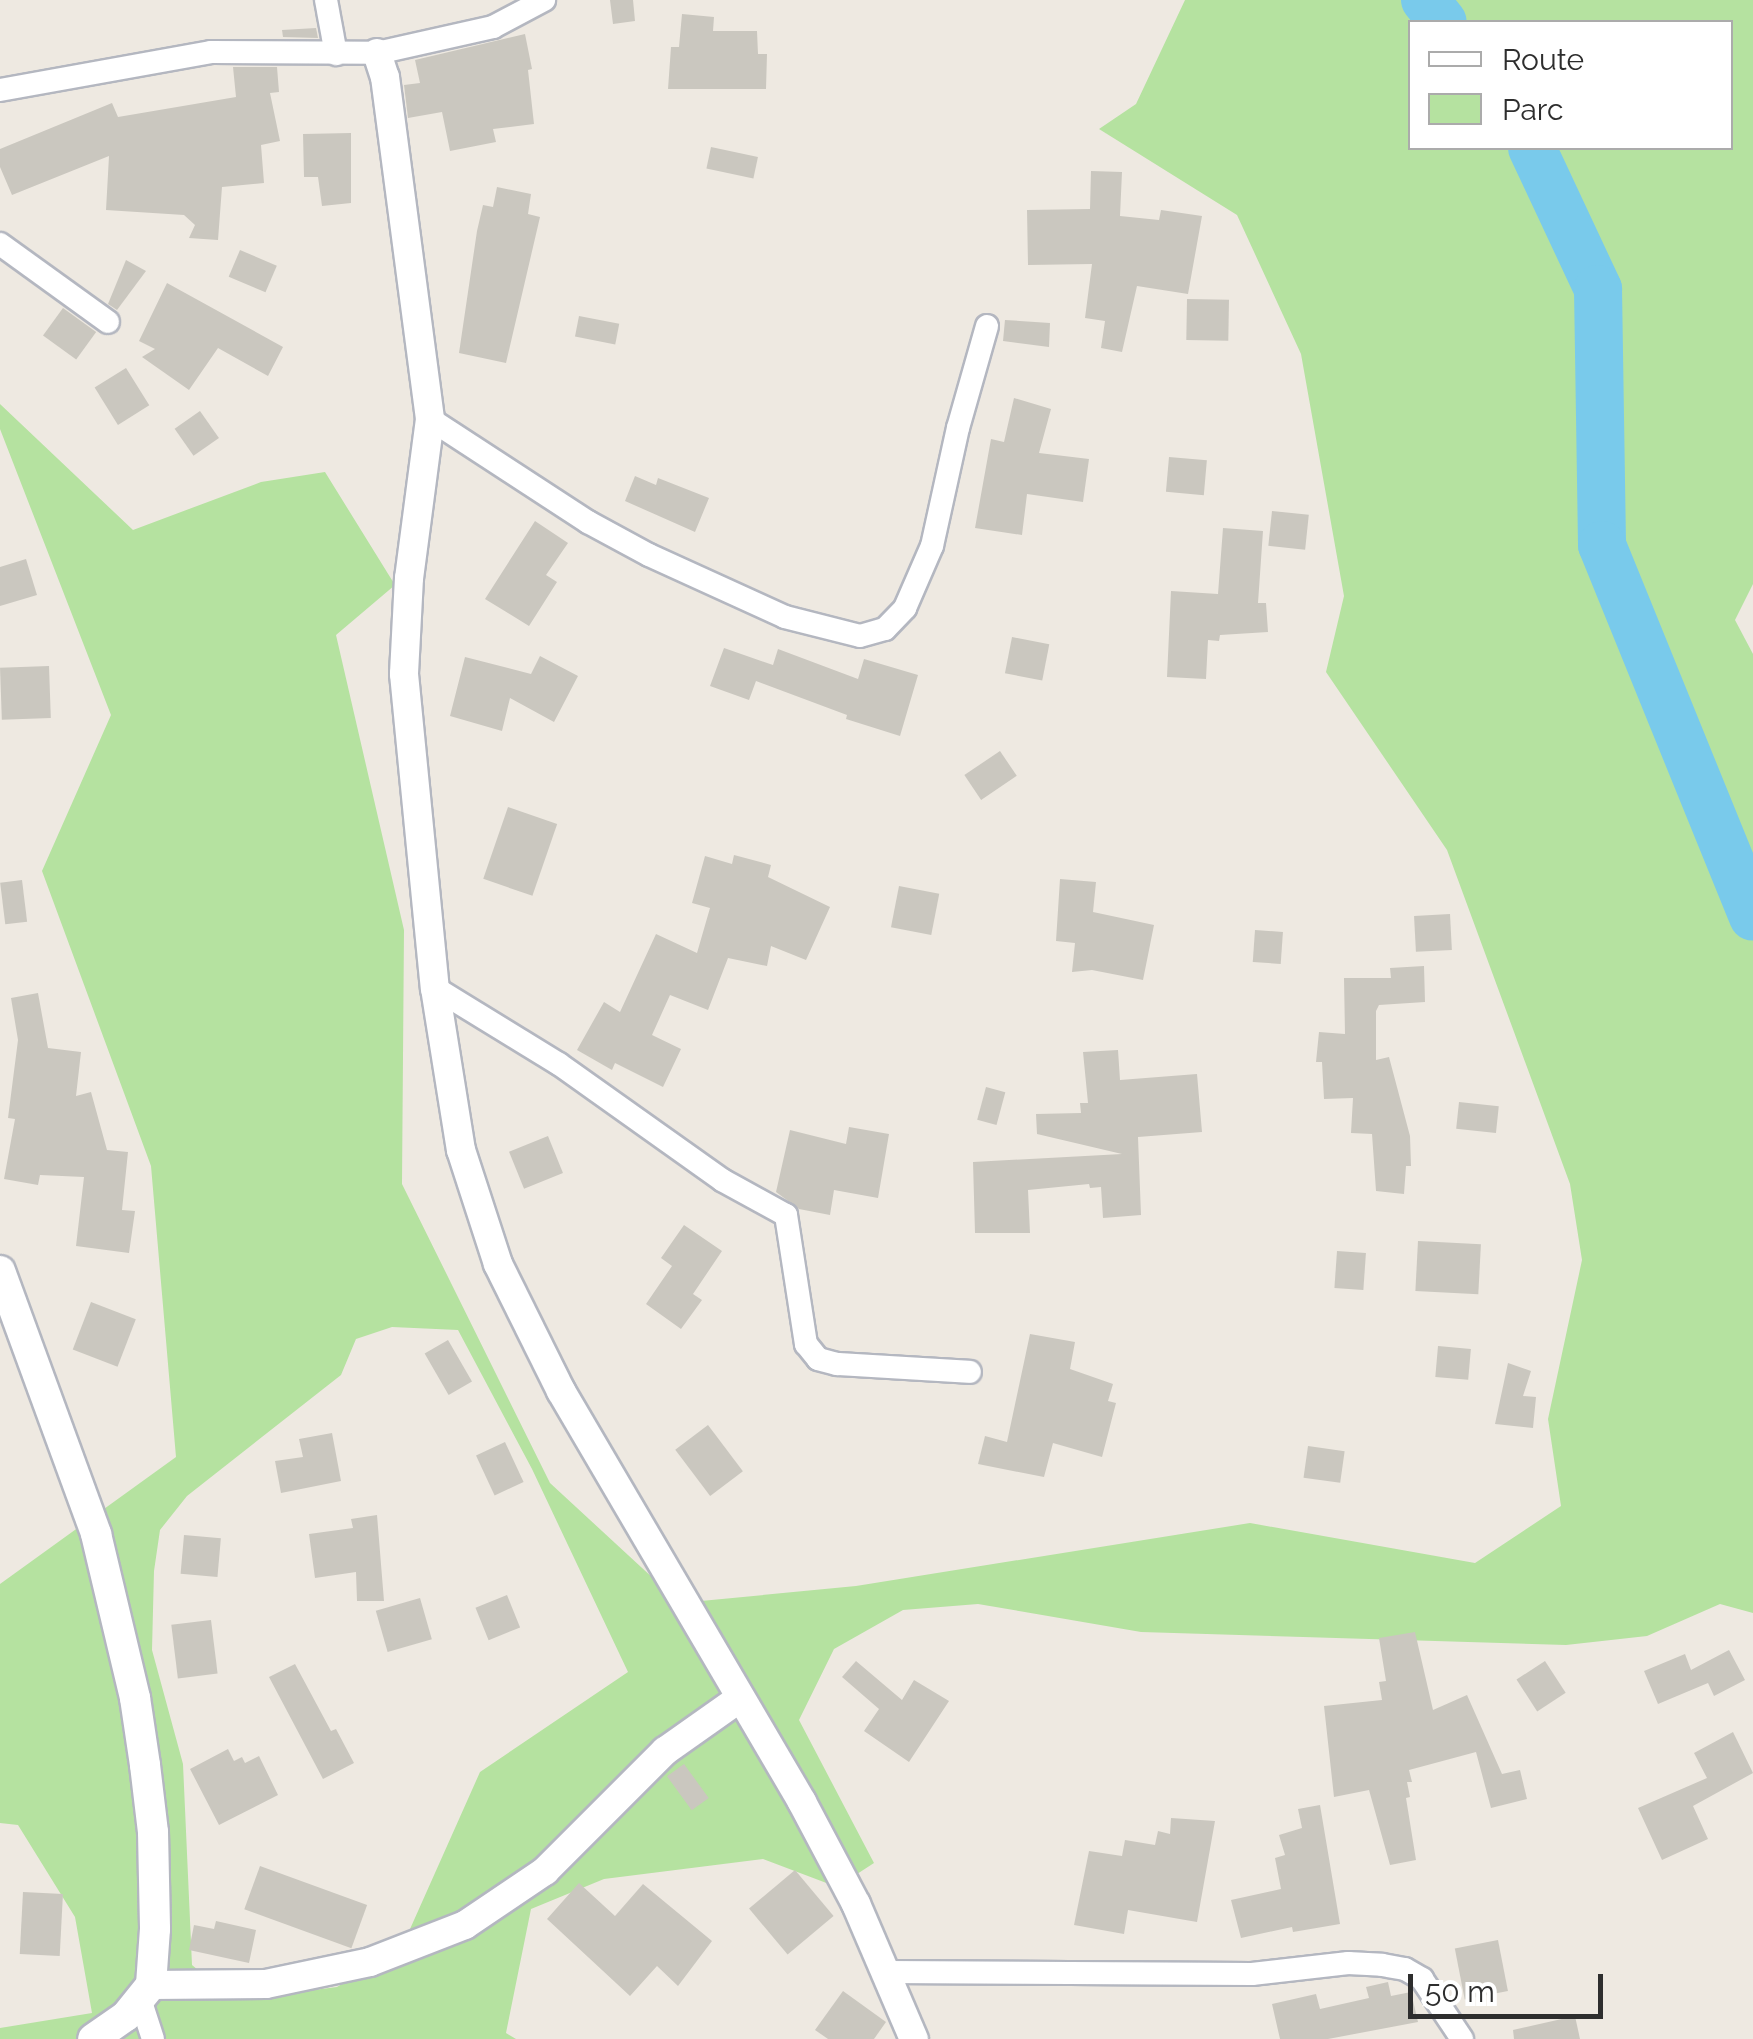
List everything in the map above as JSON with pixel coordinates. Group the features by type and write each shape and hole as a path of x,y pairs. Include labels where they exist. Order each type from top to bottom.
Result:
{"main road":[{"path":"0,1271 78,1477 111,1588 135,1698 152,1832 155,1929 146,1993 94,2039"}],"street":[{"path":"326,0 336,54"},
{"path":"0,90 210,52 377,54 493,27 544,0"},
{"path":"377,54 385,77 430,419 409,578 404,674 435,988 461,1150 498,1264 561,1390 802,1802 886,1972 914,2039"},
{"path":"0,244 108,322"},
{"path":"430,419 588,522 649,555 785,616 860,636 885,629 905,608 932,546 958,428 987,326"},
{"path":"435,988 560,1064 722,1180 786,1215 806,1344 818,1359 837,1364 970,1372"},
{"path":"153,2039 146,1993 266,1984 370,1962 464,1925 545,1870 665,1751 740,1698"},
{"path":"886,1972 1252,1974 1348,1963 1382,1965 1405,1969 1422,1979 1462,2039"}],"green space":[{"path":"1185,0 1753,0 1753,584 1735,620 1753,654 1753,1613 1720,1604 1647,1636 1566,1645 1141,1632 978,1604 903,1610 834,1649 799,1720 874,1863 837,1887 763,1859 604,1879 531,1909 506,2033 516,2039 0,2039 0,2028 92,2013 75,1917 18,1825 0,1823 0,1584 176,1457 151,1166 42,871 111,715 0,429 0,404 133,530 261,482 325,472 395,585 336,635 404,930 402,1184 550,1483 680,1603 856,1586 1250,1523 1475,1563 1561,1506 1548,1419 1582,1260 1570,1184 1447,850 1326,672 1344,596 1301,354 1237,215 1099,129 1136,104","holes":["392,1327 458,1330 532,1469 628,1672 480,1772 402,1947 337,1987 260,1997 222,1990 192,1965 183,1764 152,1650 154,1571 160,1530 187,1496 341,1375 356,1339"]}],"building":[{"path":"610,0 633,0 635,21 613,24"},
{"path":"682,14 714,17 713,31 757,31 758,54 767,54 766,89 668,89 671,47 679,47"},
{"path":"316,28 318,38 283,37 282,30"},
{"path":"525,34 532,69 528,70 534,124 493,129 496,142 450,151 442,112 408,118 404,85 420,83 415,60"},
{"path":"233,67 277,67 279,92 270,93 280,141 261,145 264,183 222,187 218,240 189,238 195,225 184,215 106,210 109,156 12,195 0,167 0,149 112,103 118,117 236,97"},
{"path":"351,133 351,203 322,206 318,177 304,177 303,134"},
{"path":"711,147 758,157 753,178 706,169"},
{"path":"1091,171 1122,172 1120,216 1159,220 1161,210 1202,216 1188,294 1137,286 1122,352 1101,348 1105,321 1085,318 1092,264 1028,265 1027,210 1090,209"},
{"path":"497,187 531,194 528,214 540,217 506,363 459,353 477,231 483,205 493,207"},
{"path":"240,250 277,266 265,292 229,277"},
{"path":"126,260 146,271 117,310 108,304"},
{"path":"167,283 283,347 268,376 218,348 189,390 142,357 155,349 139,341"},
{"path":"1187,299 1229,300 1228,341 1186,340"},
{"path":"63,308 96,332 76,360 43,336"},
{"path":"579,316 619,324 615,344 575,337"},
{"path":"1005,320 1050,323 1049,347 1003,341"},
{"path":"126,368 149,405 118,425 95,388"},
{"path":"1014,398 1051,409 1039,453 1089,459 1083,502 1027,494 1022,535 975,528 991,439 1004,442"},
{"path":"200,411 219,438 194,456 175,429"},
{"path":"1169,457 1207,460 1204,495 1166,492"},
{"path":"635,476 656,485 658,478 709,498 695,532 625,501"},
{"path":"1272,511 1309,515 1305,550 1268,546"},
{"path":"535,521 568,543 546,575 557,582 529,626 485,599"},
{"path":"1223,528 1263,531 1258,603 1266,603 1268,632 1220,635 1219,641 1208,640 1206,679 1167,677 1171,591 1218,594"},
{"path":"26,559 37,595 0,606 0,567"},
{"path":"1012,637 1049,644 1042,681 1005,673"},
{"path":"724,648 773,665 778,649 858,679 864,659 918,675 900,736 846,719 847,715 756,681 749,700 710,686"},
{"path":"540,656 578,676 554,722 510,698 502,731 450,716 465,657 531,674"},
{"path":"49,666 51,718 2,720 0,668"},
{"path":"1000,751 1017,776 981,800 964,775"},
{"path":"508,807 557,824 532,896 483,879"},
{"path":"734,855 771,865 768,877 830,907 806,960 771,946 767,966 728,958 708,1010 670,995 652,1035 681,1049 663,1087 615,1063 612,1070 577,1050 604,1002 620,1012 656,934 697,953 710,908 692,903 705,856 732,864"},
{"path":"1060,879 1096,882 1093,912 1154,925 1143,980 1092,970 1072,972 1075,943 1056,941"},
{"path":"22,880 27,922 5,924 0,883"},
{"path":"899,886 939,894 931,935 891,927"},
{"path":"1450,914 1452,950 1416,952 1414,916"},
{"path":"1255,930 1283,932 1281,964 1253,962"},
{"path":"1424,966 1425,1002 1379,1005 1376,1011 1376,1060 1389,1057 1410,1136 1411,1166 1406,1166 1404,1194 1376,1191 1372,1134 1351,1133 1353,1098 1324,1099 1322,1062 1316,1062 1319,1032 1345,1034 1344,978 1391,978 1390,968"},
{"path":"38,993 48,1048 81,1052 76,1096 91,1092 107,1150 128,1152 122,1210 135,1211 129,1253 76,1246 84,1177 40,1175 38,1185 4,1179 15,1119 8,1118 18,1040 11,998"},
{"path":"1118,1050 1120,1080 1197,1074 1202,1132 1138,1137 1141,1215 1103,1218 1101,1187 1090,1188 1089,1184 1028,1190 1030,1233 975,1233 973,1162 1122,1154 1037,1134 1036,1114 1081,1113 1080,1103 1088,1103 1083,1052"},
{"path":"986,1087 1005,1092 997,1125 977,1120"},
{"path":"1459,1102 1499,1106 1496,1133 1456,1129"},
{"path":"849,1127 889,1134 878,1198 834,1190 830,1215 799,1209 776,1192 790,1130 846,1144"},
{"path":"548,1136 563,1173 524,1189 509,1152"},
{"path":"684,1225 722,1251 693,1294 702,1300 681,1329 646,1304 672,1266 661,1258"},
{"path":"1418,1241 1481,1244 1478,1294 1415,1291"},
{"path":"1337,1251 1366,1253 1363,1290 1334,1288"},
{"path":"91,1302 136,1319 118,1367 73,1350"},
{"path":"1030,1334 1075,1342 1070,1369 1113,1384 1108,1401 1116,1403 1102,1457 1053,1443 1044,1477 978,1464 985,1436 1007,1442"},
{"path":"448,1340 472,1382 449,1395 425,1354"},
{"path":"1438,1346 1471,1349 1468,1380 1435,1377"},
{"path":"1508,1363 1531,1371 1523,1396 1536,1397 1533,1428 1495,1424"},
{"path":"708,1425 743,1471 710,1496 675,1450"},
{"path":"332,1433 341,1481 281,1493 275,1461 303,1457 299,1439"},
{"path":"505,1442 524,1482 495,1495 476,1456"},
{"path":"1308,1446 1345,1451 1340,1483 1304,1478"},
{"path":"377,1515 384,1601 357,1601 356,1572 315,1578 309,1534 353,1528 351,1519"},
{"path":"184,1535 221,1538 217,1577 181,1574"},
{"path":"507,1595 520,1627 489,1640 475,1608"},
{"path":"420,1598 432,1639 388,1652 376,1611"},
{"path":"211,1620 218,1674 178,1678 171,1625"},
{"path":"1415,1632 1433,1710 1467,1695 1502,1774 1520,1770 1527,1799 1491,1808 1476,1752 1409,1770 1412,1782 1407,1782 1410,1797 1406,1798 1416,1860 1390,1865 1369,1790 1334,1797 1324,1706 1382,1700 1379,1682 1386,1681 1379,1638"},
{"path":"1729,1650 1745,1680 1714,1696 1708,1683 1658,1704 1644,1671 1685,1654 1691,1670"},
{"path":"856,1661 902,1700 914,1680 949,1701 909,1762 864,1731 879,1709 842,1677"},
{"path":"1545,1661 1566,1693 1537,1711 1516,1680"},
{"path":"295,1664 331,1731 336,1729 354,1763 323,1779 269,1677"},
{"path":"1733,1732 1753,1773 1693,1806 1708,1839 1662,1860 1638,1808 1707,1778 1694,1753"},
{"path":"228,1749 234,1761 242,1757 245,1763 259,1756 278,1795 219,1825 190,1769"},
{"path":"684,1764 709,1798 692,1810 667,1776"},
{"path":"1320,1805 1340,1924 1293,1932 1292,1927 1241,1938 1231,1900 1281,1889 1275,1858 1285,1855 1279,1835 1302,1828 1298,1809"},
{"path":"1171,1818 1215,1821 1197,1922 1128,1910 1124,1934 1074,1925 1089,1851 1122,1856 1125,1840 1155,1845 1158,1831 1170,1834"},
{"path":"260,1866 367,1905 351,1948 244,1909"},
{"path":"795,1870 834,1916 788,1955 749,1909"},
{"path":"579,1883 615,1916 643,1884 712,1941 678,1986 657,1966 630,1996 547,1919"},
{"path":"23,1892 63,1894 60,1956 20,1954"},
{"path":"216,1921 256,1930 249,1963 189,1950 194,1925 214,1929"},
{"path":"1498,1940 1508,1991 1465,1999 1455,1948"},
{"path":"1388,1982 1391,1996 1411,1992 1418,2022 1328,2039 1280,2039 1272,2004 1316,1994 1320,2009 1369,1998 1366,1987"},
{"path":"843,1991 886,2022 874,2039 828,2039 815,2030"},
{"path":"1575,2016 1580,2039 1514,2039 1513,2030"}],"waterway":[{"path":"1425,0 1441,20"},
{"path":"1533,150 1598,289 1602,545 1753,917"}]}
